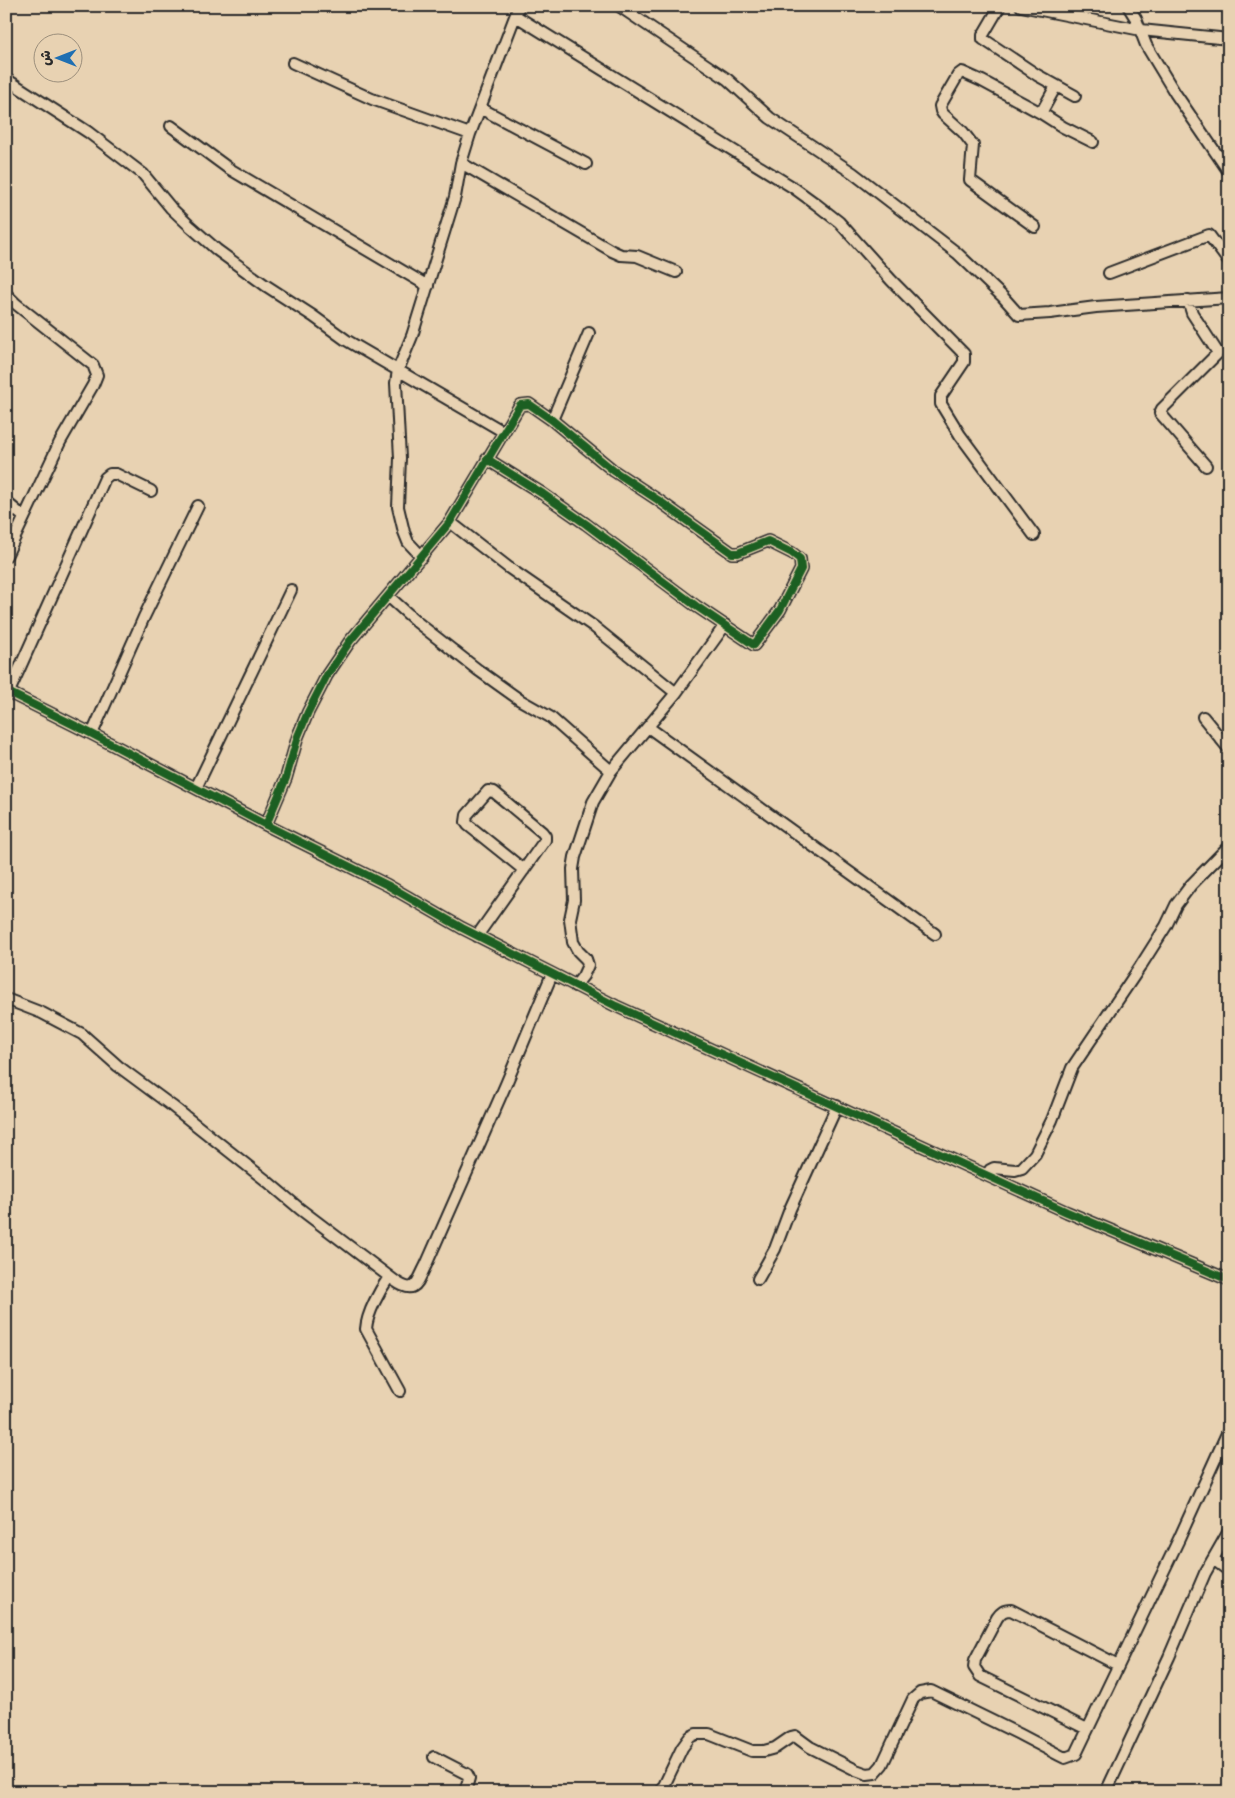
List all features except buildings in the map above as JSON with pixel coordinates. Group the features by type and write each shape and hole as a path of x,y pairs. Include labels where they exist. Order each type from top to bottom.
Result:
{"street":[{"path":"618,6 727,79 770,118 853,173 957,253 1019,315 1229,298"},
{"path":"1000,6 982,36 983,38 1056,86 1075,96"},
{"path":"1021,6 1141,30 1229,39"},
{"path":"1128,6 1141,30 1146,45 1175,93 1229,172"},
{"path":"422,557 408,542 398,507 400,458 396,396 398,370 412,336 428,286 455,197 461,163 470,134 518,11 794,188 839,222 891,280 964,354 964,362 941,396 941,404 960,435 1034,535"},
{"path":"293,63 372,99 470,134"},
{"path":"1035,227 970,180 973,145 963,132 943,114 940,106 958,75 962,72 982,81 1093,142"},
{"path":"6,79 88,132 143,174 172,208 217,250 346,340 504,432"},
{"path":"1041,113 1056,86"},
{"path":"480,108 586,164"},
{"path":"171,126 228,168 428,286"},
{"path":"461,163 612,251 621,255 637,256 676,272"},
{"path":"1109,273 1209,235 1229,262"},
{"path":"6,294 16,304 93,364 97,375 60,442 6,556"},
{"path":"1188,300 1192,313 1218,353 1162,409 1160,414 1206,466"},
{"path":"552,420 589,333"},
{"path":"266,825 286,778 298,736 327,675 350,641 450,522 487,459 520,405 526,403 552,420 614,472 658,500 732,553 738,553 768,541 800,559 801,569 780,610 754,644 696,606 543,494 487,459"},
{"path":"151,491 116,474 110,474 105,478 7,692 387,885 478,936 575,986 730,1059 1067,1212 1229,1280"},
{"path":"6,502 24,517"},
{"path":"92,734 144,617 198,506"},
{"path":"450,522 509,568 593,626 676,693"},
{"path":"196,788 291,590"},
{"path":"388,596 418,623 478,670 520,700 550,717 611,771"},
{"path":"575,986 588,965 586,959 573,942 570,927 574,900 573,869 575,857 593,802 611,771 676,693 725,625"},
{"path":"1204,718 1229,749"},
{"path":"648,727 935,934"},
{"path":"478,936 545,840 545,836 494,792 488,791 467,816 466,822 524,870"},
{"path":"987,1175 994,1168 1015,1170 1022,1168 1035,1154 1052,1120 1072,1068 1149,953 1176,905 1191,885 1229,846"},
{"path":"6,999 42,1012 82,1034 118,1066 172,1106 268,1182 300,1210 389,1277 404,1287 412,1288 415,1286 506,1084 552,974"},
{"path":"758,1279 782,1233 790,1209 837,1106"},
{"path":"389,1277 367,1321 366,1329 400,1391"},
{"path":"662,1792 682,1748 690,1737 696,1734 709,1734 752,1751 764,1751 775,1748 795,1736 810,1747 856,1770 867,1774 875,1773 882,1765 913,1699 920,1692 925,1691 931,1691 1065,1758 1076,1754 1179,1539 1229,1429"},
{"path":"1106,1792 1169,1657 1205,1573 1229,1531"},
{"path":"1213,1560 1229,1571"},
{"path":"1087,1729 980,1676 974,1667 975,1660 1000,1613 1011,1610 1118,1665"},
{"path":"434,1758 468,1774 469,1778 465,1792"}],"cycle path":[{"path":"266,825 286,778 298,736 327,675 350,641 450,522 520,405 529,404 552,420 614,471 732,553 738,553 768,541 800,559 801,569 780,610 754,645 696,606 543,494 487,459"},
{"path":"6,691 387,885 462,928 616,1006 1067,1212 1229,1280"}]}
